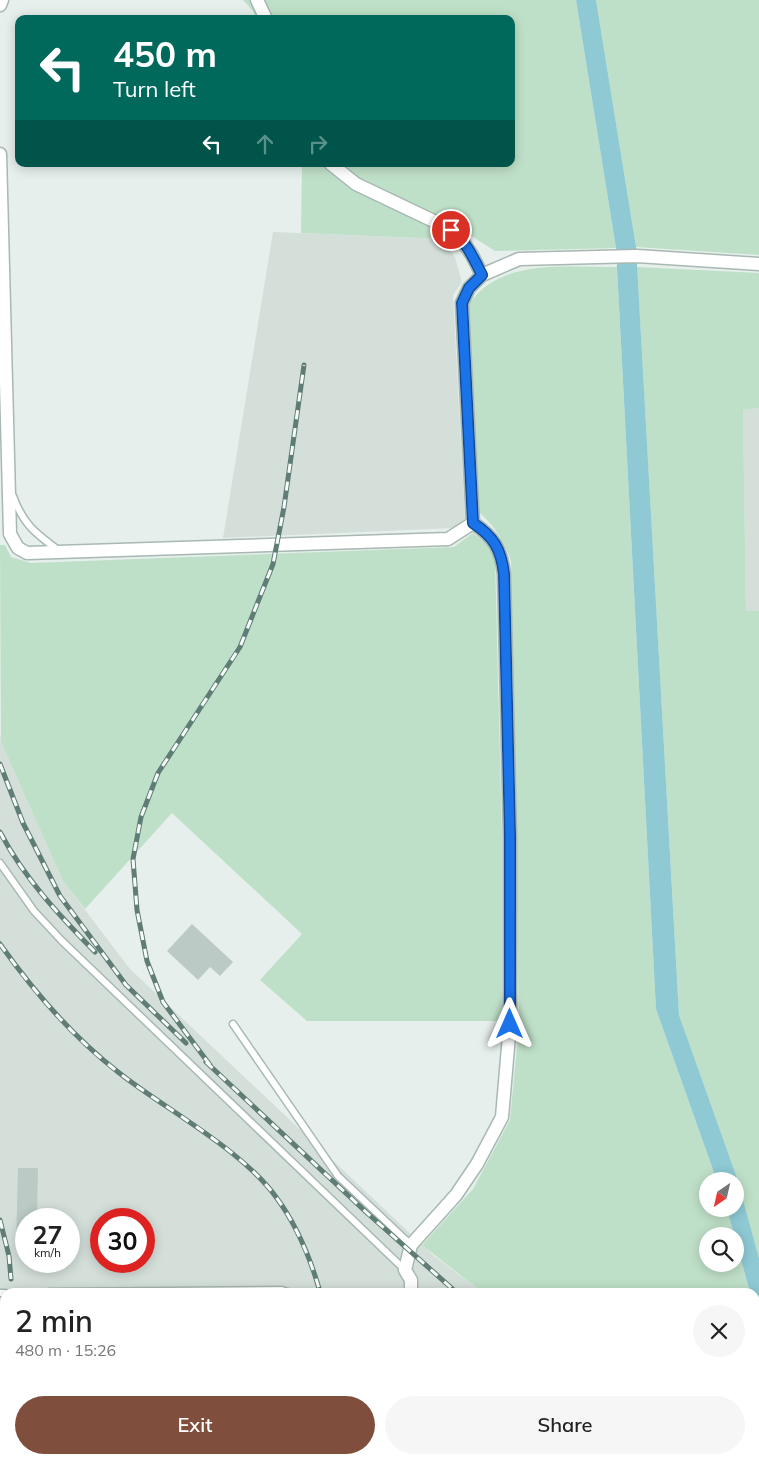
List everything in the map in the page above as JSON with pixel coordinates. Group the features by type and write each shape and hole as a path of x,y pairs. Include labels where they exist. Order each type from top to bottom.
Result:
{"street":[{"path":"0,5 2,0"},
{"path":"257,0 264,15"},
{"path":"0,154 10,534 18,548 28,553 448,539 473,523"},
{"path":"335,167 356,184 442,225 459,236 472,255 482,275"},
{"path":"473,523 462,303 469,288 482,275 519,259 637,256 759,264"},
{"path":"411,1288 411,1280 405,1270 411,1245 456,1195 477,1164 502,1117 509,1034 510,835 504,574 502,554 484,530 473,523"}],"lane":[{"path":"8,481 24,521 35,533 62,552"},
{"path":"0,864 34,911 62,941 405,1270"},
{"path":"233,1024 338,1176 411,1245"}],"shaded area":[{"path":"273,232 442,239 455,257 462,282 453,295 465,519 454,528 223,538"},
{"path":"759,408 759,611 746,611 743,410"},
{"path":"0,732 1,742 63,881 130,969 433,1255 477,1288 0,1288"}],"green space":[{"path":"243,0 576,0 616,248 495,251 470,235 459,223 442,239 301,233 302,167 515,167 515,15 254,15"},
{"path":"596,0 759,0 759,255 636,247"},
{"path":"617,267 656,1009 714,1172 699,1172 699,1218 730,1218 732,1227 699,1227 699,1272 744,1272 744,1270 749,1288 477,1288 422,1245 473,1189 510,1120 519,1025 511,561 498,535 480,513 469,304 482,289 499,279 517,272 536,268"},
{"path":"637,267 759,273 759,408 743,410 746,611 759,611 759,1258 744,1203 744,1172 735,1172 679,1015"},
{"path":"473,533 490,546 495,557 502,838 502,1021 307,1021 260,980 302,934 172,813 85,909 63,881 1,742 0,545 5,545 11,557 31,563 454,547"}],"water":[{"path":"576,0 596,0 636,247 679,1015 735,1172 714,1172 656,1009 616,248"},
{"path":"744,1203 759,1258 759,1288 749,1288 744,1270 744,1227 732,1227 729,1218 744,1218"}],"building":[{"path":"192,924 233,962 220,976 210,967 198,980 167,951"},
{"path":"18,1168 38,1168 37,1208 17,1208"}],"railway":[{"path":"210,1065 163,1002 147,961 137,910 133,859 141,817 158,773 240,647 273,564 284,507 304,365"},
{"path":"0,764 23,823 60,896 126,985 186,1043"},
{"path":"0,832 9,849 31,880 55,910 95,952"},
{"path":"0,944 40,996 85,1044 118,1072 223,1146 261,1179 276,1197 296,1230 319,1288"},
{"path":"206,1062 366,1212 452,1288"},
{"path":"0,1220 9,1256 11,1279"}],"route":[{"path":"451,230 459,236 466,246 482,275 469,288 462,303 473,523 484,530 502,554 504,574 510,835 510,1024"}]}
